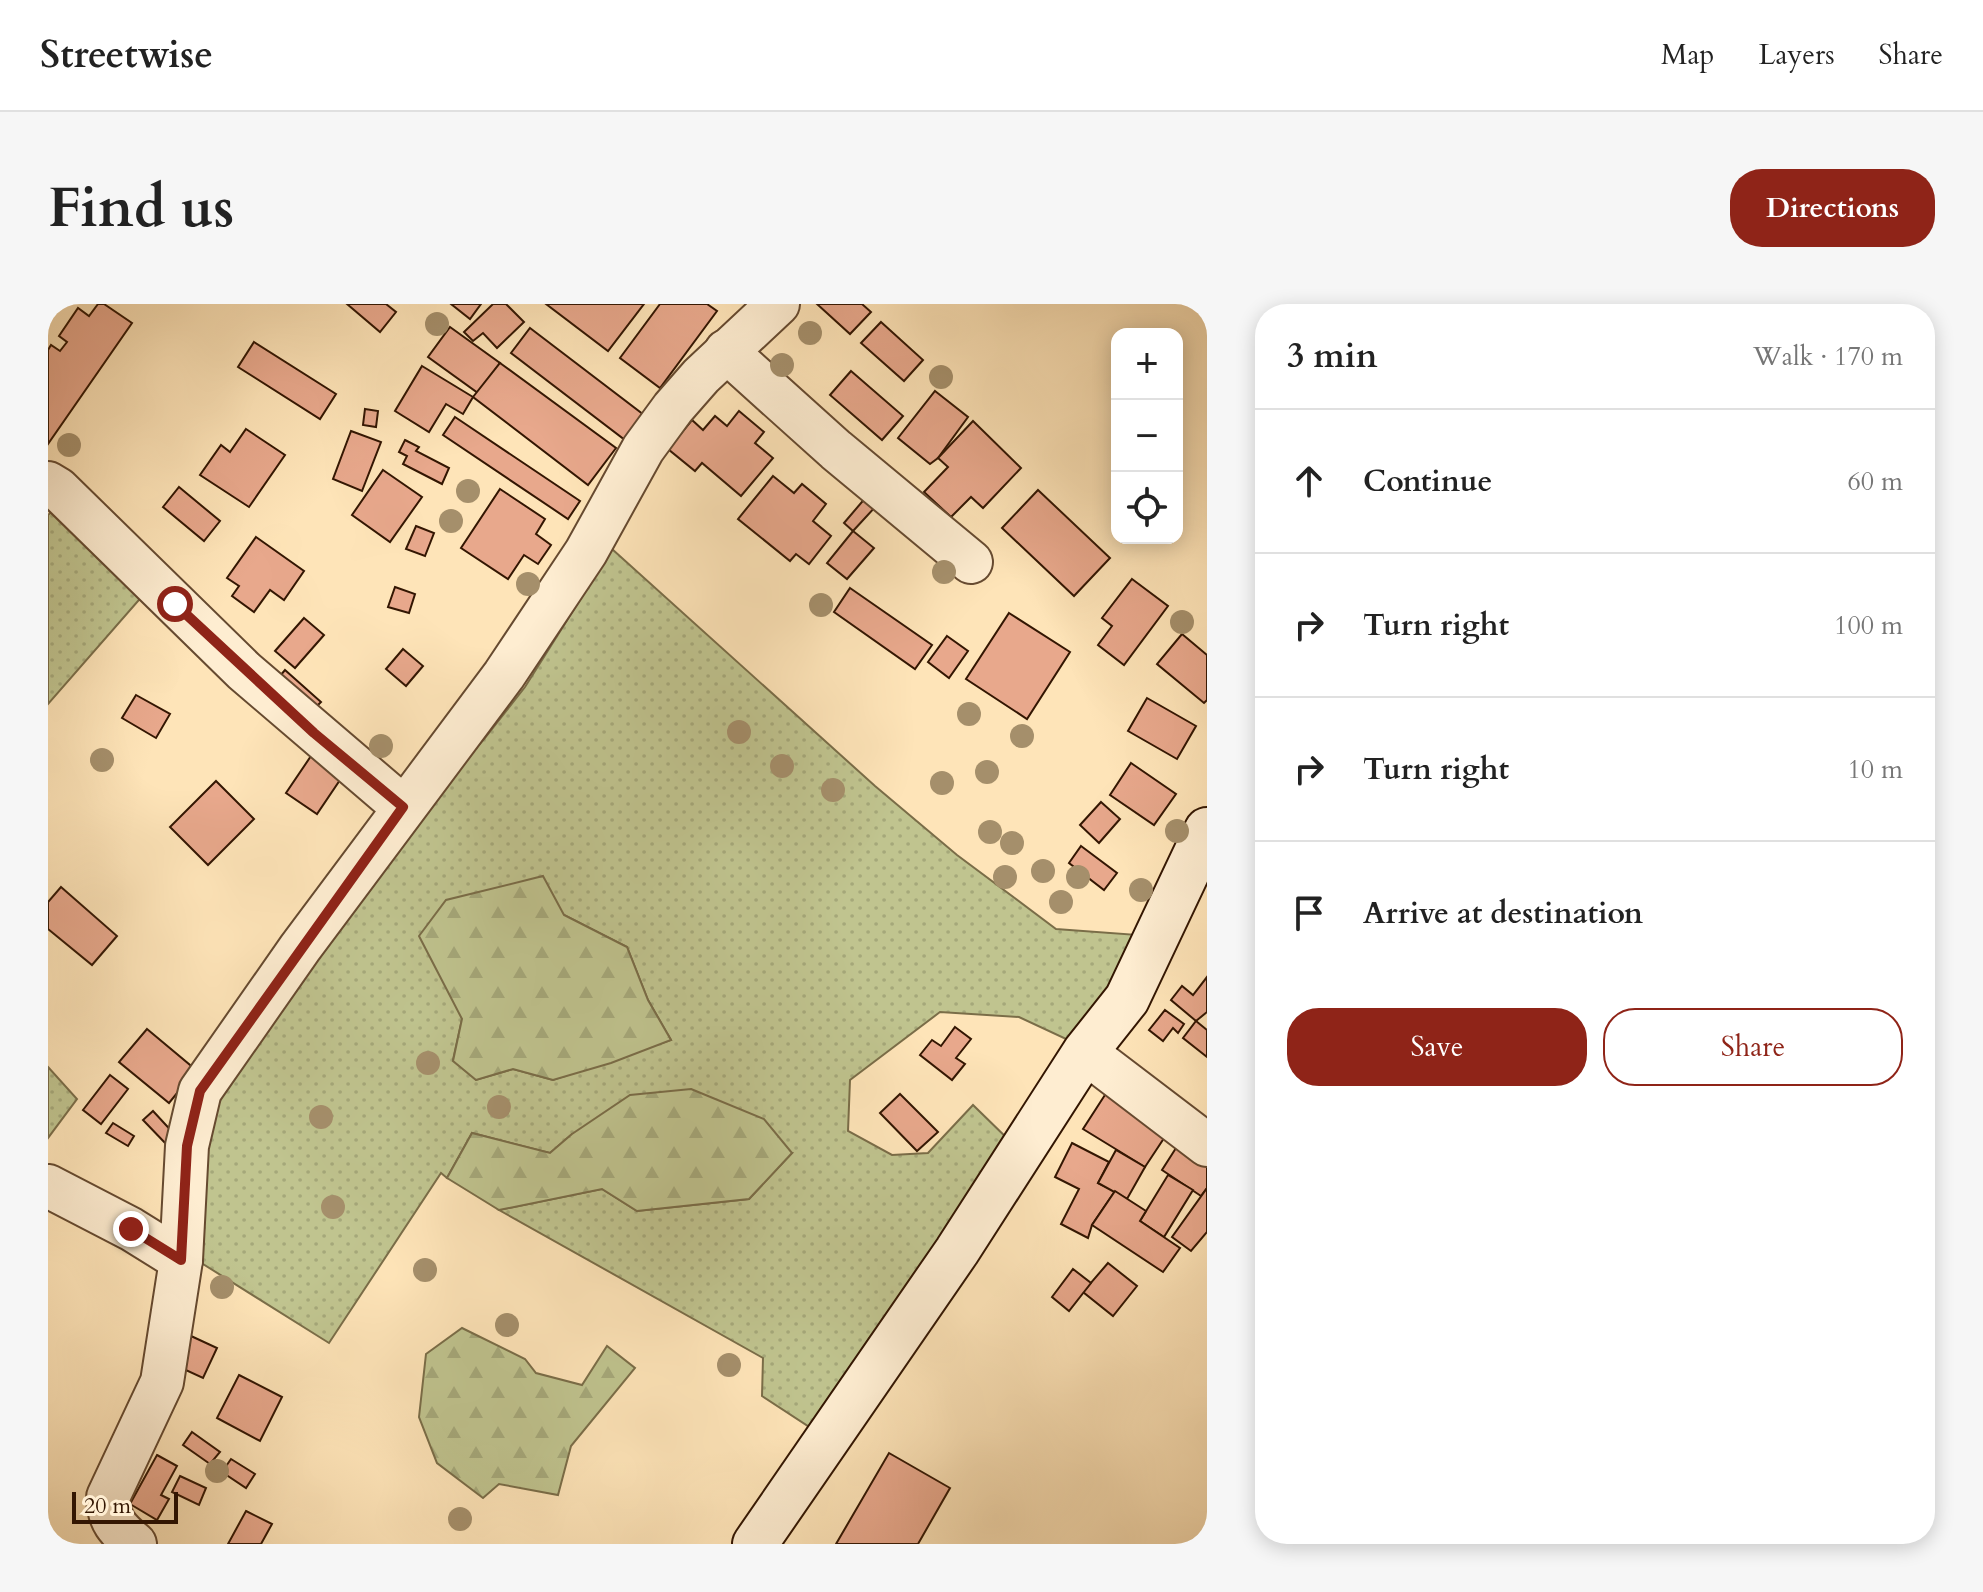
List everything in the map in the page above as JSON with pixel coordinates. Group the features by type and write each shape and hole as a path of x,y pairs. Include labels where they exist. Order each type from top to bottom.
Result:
{"street":[{"path":"135,1544 116,1529 108,1512 108,1497 162,1382 181,1260 187,1146 200,1091 403,807 504,675 578,564 643,449 673,408 726,351 778,304"},
{"path":"726,351 836,450 971,562"},
{"path":"48,483 244,671 403,807"},
{"path":"755,1544 957,1251 1085,1052 1127,999 1207,830"},
{"path":"1085,1052 1207,1145"},
{"path":"48,1186 131,1229 181,1260"}],"green space":[{"path":"60,504 145,593 48,704 48,515"},
{"path":"612,549 875,786 957,855 1056,929 1152,936 1081,1046 1019,1017 940,1012 850,1080 848,1131 892,1155 928,1153 973,1105 1016,1147 956,1238 870,1337 811,1428 762,1396 763,1358 499,1210 602,1189 637,1211 749,1199 792,1153 572,1134 550,1153 472,1133 447,1178 441,1173 329,1343 195,1259 212,1097 410,822 484,739 525,687","holes":["564,915 627,947 648,1000 671,1040 553,1080 513,1069 476,1080 453,1060 462,1019"]},
{"path":"543,876 564,915 627,947 648,1000 671,1040 611,1063 553,1080 513,1069 476,1080 453,1061 462,1019 419,936 446,900"},
{"path":"48,1067 77,1099 48,1138"},
{"path":"691,1089 764,1119 792,1153 749,1199 637,1211 602,1189 499,1210 447,1178 472,1133 550,1153 572,1134 630,1095"},
{"path":"462,1328 525,1359 536,1373 582,1385 607,1346 635,1368 571,1446 558,1495 499,1484 483,1498 437,1463 419,1417 426,1354"}],"building":[{"path":"98,304 104,304 132,323 48,444 48,350 51,345 60,351 67,342 59,336 78,308 89,316"},
{"path":"347,304 386,304 396,312 380,332"},
{"path":"451,304 481,304 470,319"},
{"path":"493,304 506,304 524,322 497,348 483,333 473,341 464,332"},
{"path":"546,304 644,304 608,351"},
{"path":"660,304 707,304 717,311 660,388 620,358"},
{"path":"817,304 862,304 871,312 850,334"},
{"path":"881,322 923,360 904,381 861,343"},
{"path":"450,327 500,363 478,393 428,357"},
{"path":"530,328 644,415 625,440 511,353"},
{"path":"254,342 336,394 320,419 238,367"},
{"path":"500,363 616,448 588,485 473,397"},
{"path":"422,366 473,397 463,414 446,404 429,432 395,411"},
{"path":"851,371 903,416 882,440 830,395"},
{"path":"935,391 968,417 938,458 930,464 898,438"},
{"path":"365,409 378,411 376,427 363,425"},
{"path":"739,411 764,432 755,443 773,458 741,496 702,463 695,471 668,449 692,420 703,430 715,416 727,426"},
{"path":"455,417 580,501 568,519 443,435"},
{"path":"973,421 1021,468 983,508 971,497 951,517 924,492 948,467 938,458"},
{"path":"246,429 285,455 249,507 200,475 221,445 230,452"},
{"path":"351,431 381,442 362,491 333,479"},
{"path":"405,440 419,447 416,451 449,468 442,484 403,464 407,456 399,452"},
{"path":"383,470 422,497 390,542 352,515"},
{"path":"773,476 794,493 802,484 826,504 813,521 831,536 809,564 796,554 790,561 738,519"},
{"path":"179,487 220,521 204,541 163,507"},
{"path":"500,489 545,519 536,534 551,545 538,564 524,555 508,579 461,548"},
{"path":"1038,490 1110,558 1074,596 1002,528"},
{"path":"867,496 877,505 853,531 844,523"},
{"path":"416,526 434,533 425,556 406,549"},
{"path":"853,531 874,548 847,579 827,563"},
{"path":"256,537 304,571 284,600 270,590 254,612 232,596 239,586 227,578"},
{"path":"1132,579 1168,606 1124,665 1098,645 1112,626 1102,618"},
{"path":"395,587 415,594 409,613 388,607"},
{"path":"850,588 932,645 915,669 834,612"},
{"path":"1009,613 1070,652 1027,719 966,679"},
{"path":"304,618 324,635 295,668 275,651"},
{"path":"1182,634 1207,655 1207,700 1204,703 1157,664"},
{"path":"947,636 968,651 949,678 928,662"},
{"path":"403,649 423,666 406,686 386,669"},
{"path":"285,670 321,702 309,714 274,683"},
{"path":"136,695 170,714 156,738 122,718"},
{"path":"1147,698 1196,726 1177,759 1128,731"},
{"path":"313,753 344,774 317,814 286,793"},
{"path":"1131,763 1176,794 1154,825 1110,795"},
{"path":"216,781 254,819 208,865 170,827"},
{"path":"1101,802 1120,819 1099,843 1080,825"},
{"path":"1081,846 1117,873 1104,890 1069,863"},
{"path":"61,887 117,936 92,965 48,929 48,902"},
{"path":"1207,977 1207,1012 1196,1021 1171,1000 1182,986 1193,995"},
{"path":"1165,1010 1184,1024 1178,1033 1173,1028 1163,1041 1149,1030"},
{"path":"1196,1021 1207,1030 1207,1057 1183,1038"},
{"path":"955,1027 971,1039 956,1058 965,1064 952,1080 920,1055 932,1040 941,1046"},
{"path":"147,1029 196,1070 169,1103 119,1062"},
{"path":"110,1075 128,1089 101,1124 83,1110"},
{"path":"1112,1084 1174,1123 1145,1167 1083,1129"},
{"path":"900,1094 938,1132 917,1151 880,1113"},
{"path":"153,1111 177,1137 168,1146 143,1120"},
{"path":"113,1123 134,1136 128,1146 106,1133"},
{"path":"1183,1137 1207,1152 1207,1188 1201,1196 1162,1170"},
{"path":"1072,1143 1109,1162 1098,1183 1115,1191 1092,1225 1088,1238 1061,1224 1079,1189 1055,1177"},
{"path":"1116,1150 1145,1167 1127,1199 1098,1183"},
{"path":"1168,1175 1193,1190 1164,1237 1140,1221"},
{"path":"1207,1188 1207,1232 1191,1251 1172,1237"},
{"path":"1115,1191 1146,1211 1140,1221 1180,1248 1163,1272 1092,1225"},
{"path":"1108,1263 1137,1286 1113,1316 1083,1292"},
{"path":"1073,1269 1091,1283 1069,1311 1052,1297"},
{"path":"191,1336 217,1348 203,1378 177,1366"},
{"path":"239,1375 282,1397 260,1441 217,1418"},
{"path":"192,1432 220,1452 210,1464 183,1445"},
{"path":"889,1453 950,1488 918,1544 836,1544"},
{"path":"157,1455 177,1466 161,1495 169,1499 157,1520 130,1504"},
{"path":"231,1459 255,1474 246,1488 222,1472"},
{"path":"180,1476 206,1488 199,1505 172,1492"},
{"path":"246,1511 272,1524 261,1544 228,1544"}],"route":[{"path":"131,1229 181,1260 187,1146 200,1091 403,807 244,671 175,604"}]}
